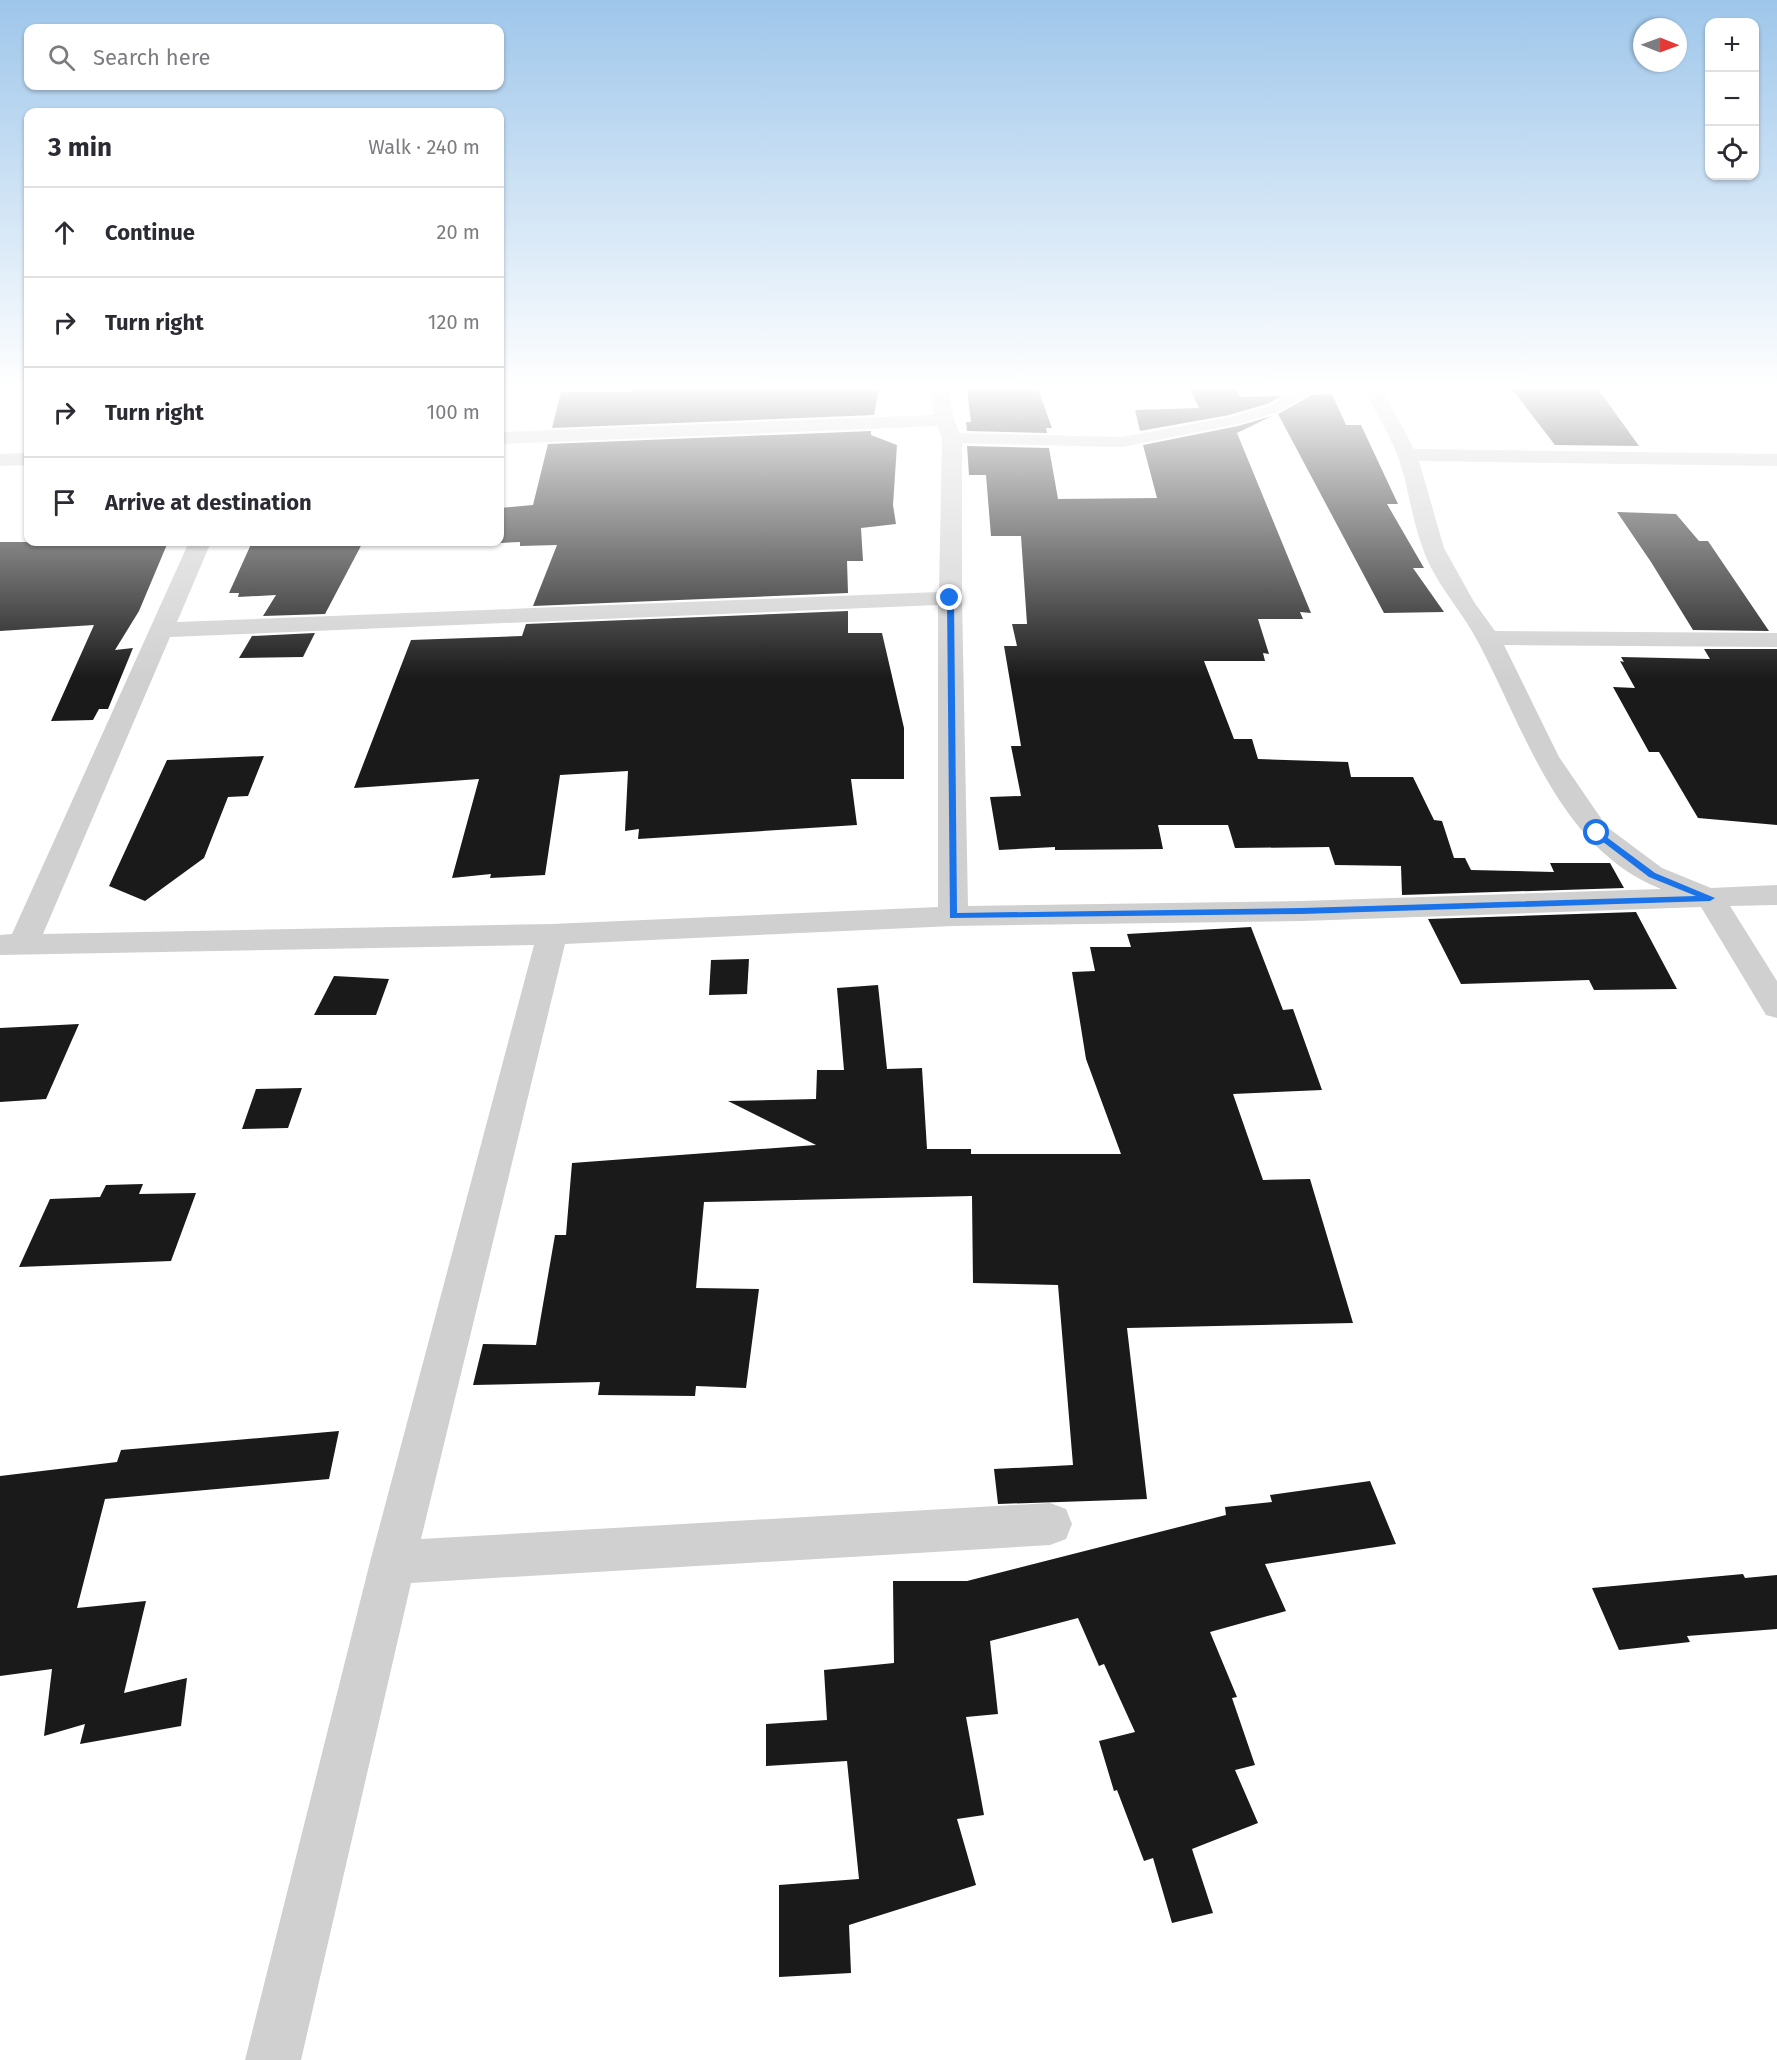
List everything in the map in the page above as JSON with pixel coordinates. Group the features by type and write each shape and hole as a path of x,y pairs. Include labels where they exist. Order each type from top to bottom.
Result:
{"street":[{"path":"949,485 953,916"},
{"path":"1416,485 1433,548 1463,603 1488,638 1546,757 1597,833 1652,875 1710,898 1777,1007"},
{"path":"198,546 163,630 11,944 552,934 953,916 1302,911 1777,895"},
{"path":"163,630 950,598"},
{"path":"1488,638 1777,640"},
{"path":"273,2060 393,1563 552,934"},
{"path":"393,1563 1050,1524"}],"building":[{"path":"538,485 894,485 893,505 896,524 861,528 863,561 847,561 848,593 533,606 557,545 520,546 520,542 504,543 504,508 533,505"},
{"path":"987,485 1056,485 1058,499 1157,498 1154,485 1258,485 1311,613 1300,612 1303,619 1258,619 1269,654 1263,653 1265,661 1204,661 1234,739 1252,739 1258,759 1348,762 1351,777 1413,777 1434,820 1442,821 1454,858 1465,858 1471,870 1554,872 1550,863 1610,863 1624,888 1402,895 1401,866 1335,865 1329,847 1235,848 1228,825 1158,825 1163,849 1055,850 1055,847 999,850 990,797 1021,796 1011,746 1021,746 1004,646 1017,646 1012,624 1027,624 1021,536 991,536"},
{"path":"1316,485 1389,485 1398,504 1387,504 1424,568 1413,568 1444,612 1384,613"},
{"path":"1617,512 1676,514 1699,541 1708,541 1769,631 1693,630"},
{"path":"0,542 24,542 24,546 166,546 139,611 115,650 133,648 108,709 99,709 93,720 51,721 94,625 0,631"},
{"path":"250,546 361,546 325,614 263,616 276,595 238,597 239,593 229,593"},
{"path":"848,611 848,633 882,633 904,728 904,779 851,779 857,825 638,839 639,829 625,831 628,771 560,775 545,875 490,878 491,874 452,878 479,779 354,788 411,640 522,636 526,624"},
{"path":"315,633 303,657 239,658 252,636"},
{"path":"1704,649 1777,649 1777,825 1698,818 1659,752 1649,752 1613,687 1635,688 1620,661 1624,662 1621,657 1710,659"},
{"path":"264,756 248,796 228,797 204,858 145,901 109,886 167,760"},
{"path":"1636,912 1677,989 1594,990 1589,980 1461,984 1428,919"},
{"path":"1251,927 1283,1010 1293,1009 1322,1090 1233,1094 1263,1180 1310,1179 1353,1323 1127,1328 1147,1499 998,1504 994,1469 1073,1465 1058,1285 973,1283 972,1196 704,1202 696,1288 759,1289 746,1388 696,1386 695,1396 598,1395 600,1382 473,1385 483,1344 536,1345 555,1235 566,1235 572,1163 816,1145 728,1101 816,1099 817,1070 844,1070 837,988 878,985 887,1069 922,1068 927,1149 971,1149 971,1154 1121,1154 1086,1059 1072,972 1095,971 1090,947 1131,947 1127,934"},
{"path":"749,959 747,994 709,995 711,960"},
{"path":"334,976 389,979 376,1015 314,1015"},
{"path":"79,1024 46,1099 0,1102 0,1028"},
{"path":"302,1088 288,1128 242,1129 256,1089"},
{"path":"143,1184 139,1194 196,1193 171,1261 19,1267 50,1199 100,1197 106,1185"},
{"path":"339,1431 329,1479 105,1499 77,1608 146,1601 124,1693 187,1678 181,1726 80,1744 85,1724 44,1736 52,1669 0,1676 0,1476 117,1462 121,1450"},
{"path":"1370,1481 1396,1544 1265,1564 1286,1611 1210,1632 1237,1697 1232,1698 1255,1765 1235,1770 1258,1823 1192,1849 1213,1913 1172,1923 1153,1858 1144,1861 1117,1790 1114,1791 1099,1741 1135,1732 1104,1664 1099,1666 1078,1618 990,1641 998,1714 966,1717 984,1815 957,1819 976,1885 849,1925 851,1973 779,1977 779,1885 859,1879 847,1761 766,1766 766,1724 827,1720 824,1670 894,1663 893,1581 967,1581 1226,1515 1225,1507 1272,1502 1270,1495"},
{"path":"1743,1574 1745,1578 1777,1575 1777,1629 1687,1636 1690,1642 1619,1650 1592,1588"}],"route":[{"path":"950,598 953,916 1302,911 1710,898 1652,875 1597,833"}]}
